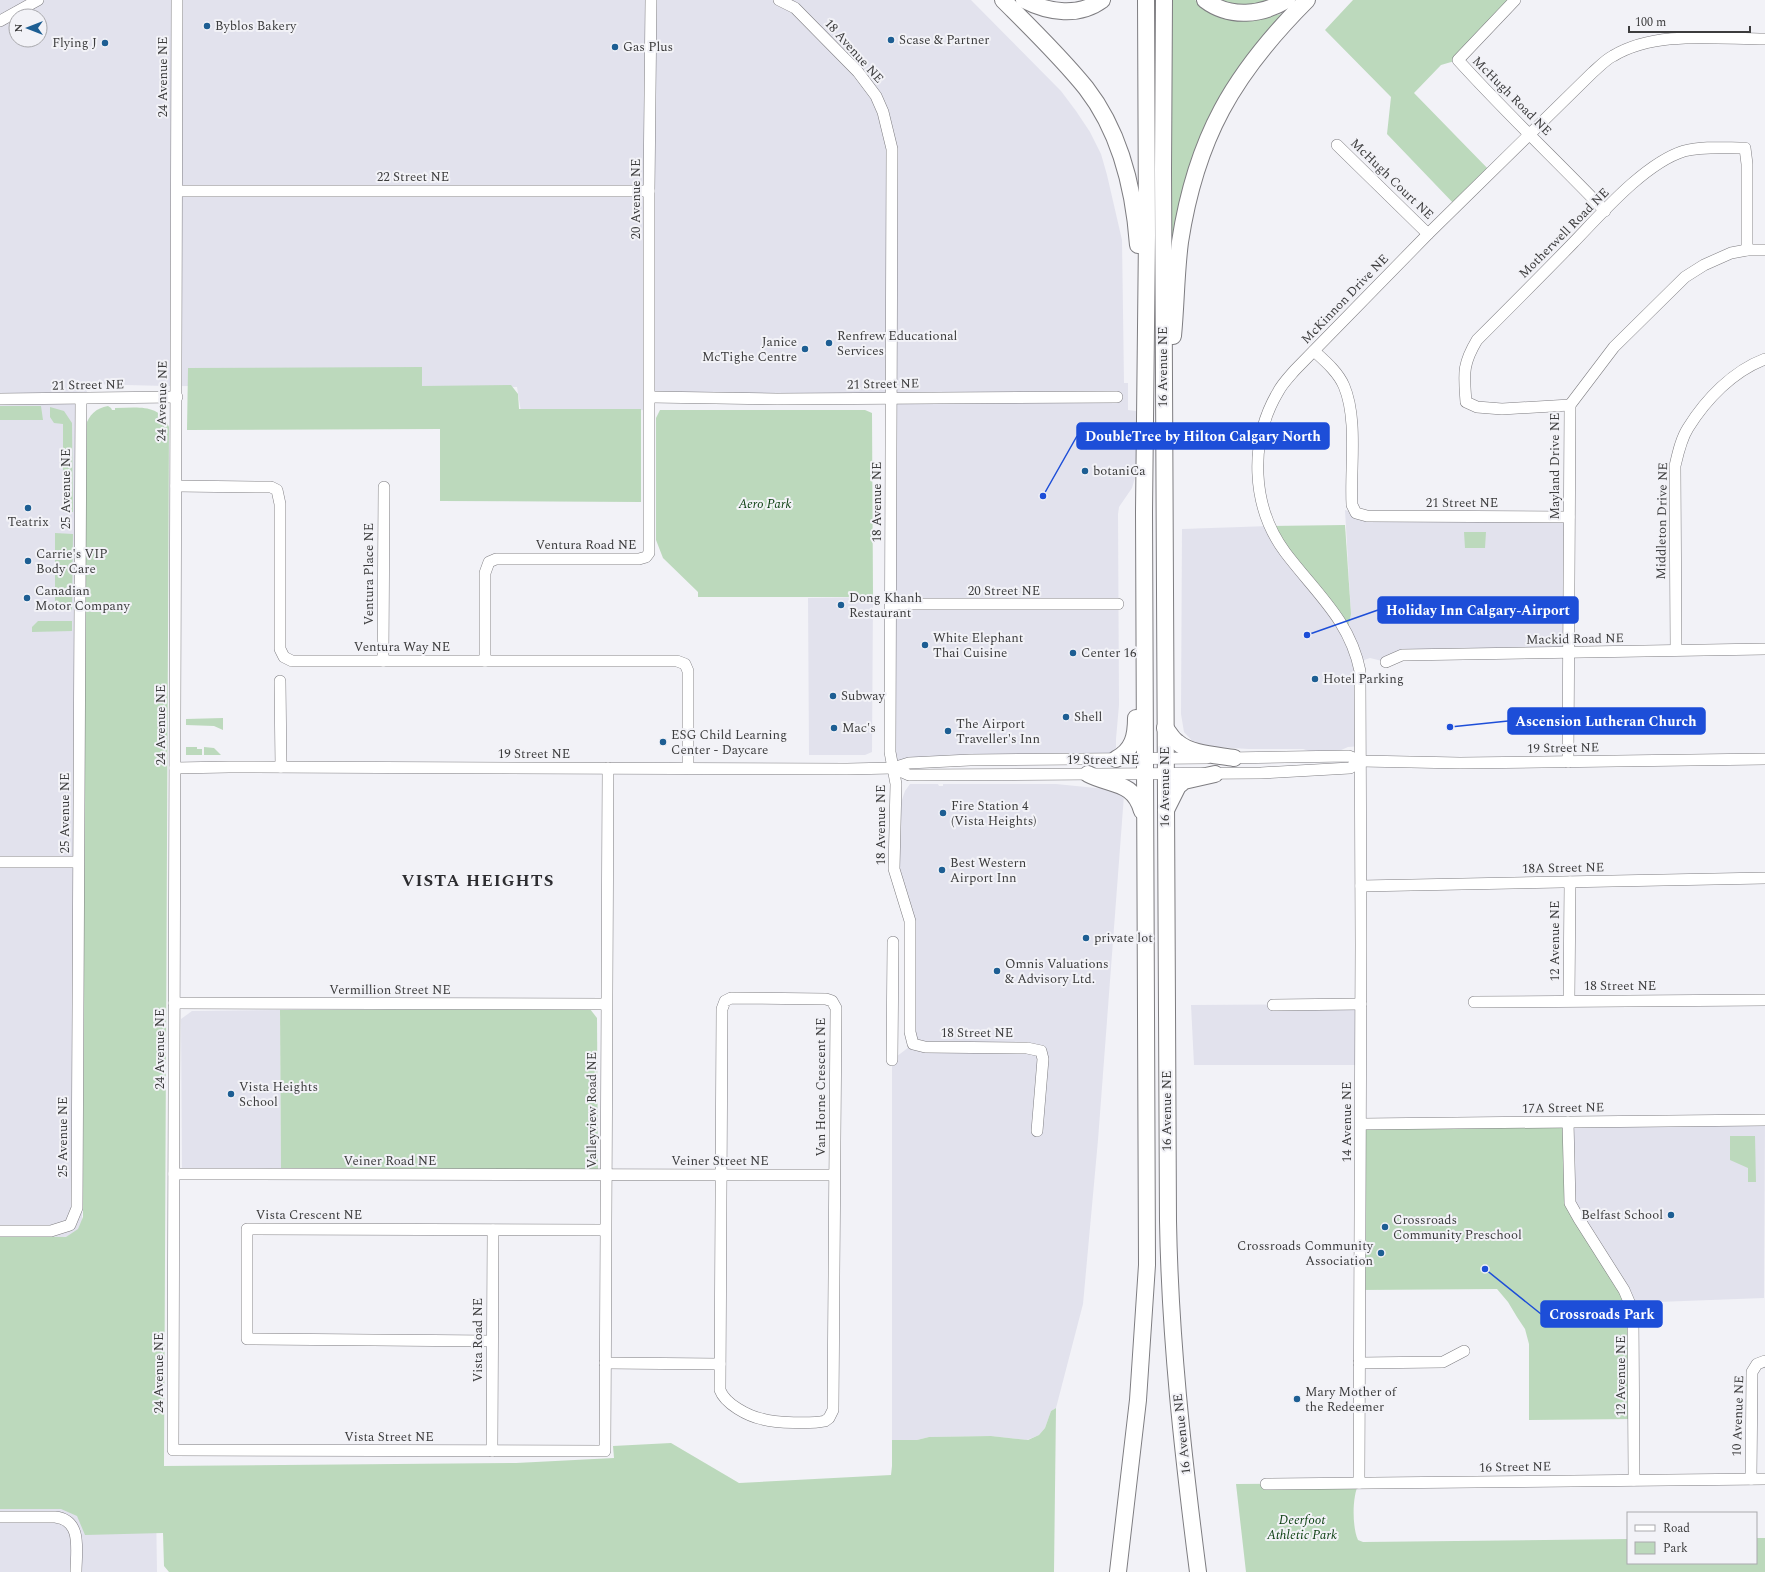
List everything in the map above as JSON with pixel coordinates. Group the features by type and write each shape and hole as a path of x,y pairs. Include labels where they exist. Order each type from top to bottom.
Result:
{"highway":[{"path":"1003,0 1059,57 1087,90 1114,137 1125,166 1132,196 1138,241 1140,288 1146,325"},
{"path":"1024,0 1040,7 1064,12 1087,8 1102,0"},
{"name":"16 Avenue NE","path":"1118,1572 1138,1400 1147,1265 1146,917 1144,818 1146,0"},
{"name":"16 Avenue NE","path":"1164,0 1163,393 1168,1221 1170,1303 1180,1422 1198,1572"},
{"path":"1205,0 1221,9 1248,13 1267,10 1287,0"},
{"path":"1163,393 1170,362 1178,265 1184,221 1192,182 1204,145 1220,111 1238,80 1267,42 1307,0"},
{"path":"1116,759 1126,752 1134,739 1136,729 1136,628 1145,612"},
{"path":"1165,728 1180,745 1202,752 1234,758"},
{"path":"1088,774 1101,780 1118,784 1130,789 1136,796 1144,818"},
{"path":"1165,813 1178,786 1184,781 1215,774"}],"street":[{"path":"0,21 38,0"},
{"name":"24 Avenue NE","path":"173,1450 177,0"},
{"name":"20 Avenue NE","path":"650,397 649,191 651,0"},
{"name":"18 Avenue NE","path":"779,0 795,8 858,72 876,96 886,122 893,160 890,752 896,784 894,869 910,921 910,1032 913,1044"},
{"name":"McHugh Road NE","path":"1515,0 1458,60 1490,95 1531,134 1605,210"},
{"name":"McKinnon Drive NE","path":"1361,761 1360,679 1354,647 1341,621 1276,538 1264,511 1259,482 1259,439 1267,415 1278,391 1294,370 1428,234 1612,56 1636,46 1665,39 1765,39"},
{"name":"McHugh Court NE","path":"1337,145 1428,234"},
{"name":"Motherwell Road NE","path":"1570,405 1516,408 1477,407 1466,402 1464,376 1466,363 1477,340 1605,210 1646,173 1663,160 1685,151 1745,148 1747,164 1747,250"},
{"name":"22 Street NE","path":"177,191 649,191"},
{"name":"Mayland Drive NE","path":"1568,762 1570,405 1614,348 1685,277 1704,265 1731,253 1747,250 1765,250"},
{"name":"21 Street NE","path":"1314,351 1334,372 1343,385 1350,404 1352,505 1356,513 1367,516 1569,517"},
{"name":"Middleton Drive NE","path":"1676,650 1675,466 1680,447 1687,429 1705,405 1731,378 1750,365 1765,359"},
{"name":"21 Street NE","path":"650,397 777,399 1117,396"},
{"name":"21 Street NE","path":"0,399 177,397"},
{"name":"Ventura Road NE","path":"485,661 485,573 489,562 496,558 639,559 646,557 649,553 650,397"},
{"name":"25 Avenue NE","path":"0,1231 51,1231 70,1225 77,1208 80,399"},
{"name":"Ventura Way NE","path":"176,486 263,487 277,490 280,504 280,649 284,657 292,661 677,661 685,664 688,671 688,768"},
{"name":"Ventura Place NE","path":"383,661 384,487"},
{"name":"20 Street NE","path":"891,604 1118,604"},
{"name":"Mackid Road NE","path":"1386,662 1402,655 1569,654 1676,650 1765,649"},
{"path":"280,681 281,767"},
{"name":"19 Street NE","path":"1165,767 1234,758 1349,756 1361,761 1568,762 1765,759"},
{"name":"19 Street NE","path":"175,768 893,768 909,763 970,760 1116,759 1145,766 1165,767 1215,774 1268,773 1350,768 1361,761"},
{"name":"14 Avenue NE","path":"1359,1483 1361,761"},
{"name":"19 Street NE","path":"893,768 909,775 1088,774 1145,766"},
{"name":"Valleyview Road NE","path":"604,1451 608,768"},
{"path":"0,862 78,862"},
{"name":"18A Street NE","path":"1361,886 1765,878"},
{"name":"12 Avenue NE","path":"1569,1000 1570,882"},
{"path":"892,942 892,1060"},
{"name":"Van Horne Crescent NE","path":"732,998 829,999 836,1008 834,1410 829,1418 821,1422 763,1420 751,1415 722,1396 720,1390 722,1175 725,1001 732,998"},
{"name":"18 Street NE","path":"1474,1002 1569,1000 1765,1000"},
{"name":"Vermillion Street NE","path":"174,1004 606,1004"},
{"path":"1273,1005 1361,1004"},
{"name":"18 Street NE","path":"913,1044 925,1047 1027,1048 1041,1052 1044,1059 1037,1131"},
{"name":"17A Street NE","path":"1361,1124 1765,1120"},
{"name":"12 Avenue NE","path":"1568,1122 1570,1203 1624,1290 1633,1311 1635,1323 1634,1480"},
{"name":"Veiner Road NE","path":"174,1174 598,1176 605,1174"},
{"name":"Veiner Street NE","path":"605,1174 834,1175"},
{"name":"Vista Crescent NE","path":"492,1341 247,1339 247,1229 605,1230"},
{"name":"Vista Road NE","path":"492,1451 493,1230"},
{"path":"1360,1364 1443,1362 1464,1351"},
{"name":"10 Avenue NE","path":"1751,1479 1752,1372 1757,1364 1765,1361"},
{"path":"605,1364 720,1364"},
{"name":"Vista Street NE","path":"173,1450 604,1451"},
{"name":"16 Street NE","path":"1266,1484 1765,1479"},
{"path":"0,1517 55,1517 64,1518 69,1521 74,1529 76,1538 76,1572"}],"shaded area":[{"path":"0,0 971,0 1061,91 1090,132 1101,154 1122,240 1124,383 1128,383 1128,410 1136,411 1136,474 1132,488 1119,507 1118,514 1119,705 1116,759 893,768 891,397 650,397 650,410 521,412 517,387 166,386 87,384 82,1237 0,1238"},
{"path":"1345,510 1356,513 1569,517 1569,654 1417,655 1386,662 1370,658 1358,662 1361,746 1348,747 1339,751 1309,751 1303,749 1249,749 1197,746 1184,732 1181,714 1182,529 1270,526 1351,614"},
{"path":"873,597 872,752 865,755 809,755 808,598"},
{"path":"910,784 938,784 939,786 943,786 943,784 1056,784 1106,789 1124,795 1098,1140 1083,1304 1056,1408 1051,1411 1045,1428 1039,1435 1027,1440 991,1436 929,1437 917,1440 892,1440 892,1060 913,1044 911,942 894,869 895,820 905,791"},
{"path":"1361,1004 1361,1065 1194,1065 1191,1005"},
{"name":"Vista Heights School","path":"280,1010 281,1169 182,1169 181,1019 192,1011"},
{"name":"Belfast School","path":"1765,1120 1764,1298 1631,1303 1574,1211 1568,1122"},
{"path":"0,1503 156,1504 157,1572 0,1572"}],"green space":[{"path":"1170,0 1195,0 1204,6 1256,19 1281,14 1291,8 1241,68 1172,244"},
{"path":"1213,0 1274,0 1252,8"},
{"path":"1353,0 1515,0 1458,60 1441,65 1414,93 1492,173 1457,207 1387,134 1391,97 1325,30"},
{"path":"422,367 422,386 511,385 518,394 519,409 641,409 641,502 440,501 440,429 187,430 188,368"},
{"path":"0,406 41,406 43,420 0,420"},
{"path":"108,406 112,410 115,410 115,408 146,408 153,410 165,419 169,427 164,1466 516,1463 614,1458 613,1446 671,1443 739,1483 891,1475 892,1440 917,1440 929,1437 991,1436 1028,1440 1039,1435 1045,1428 1051,1411 1056,1408 1054,1572 169,1572 164,1566 163,1533 85,1535 77,1516 61,1509 0,1509 0,1236 66,1237 78,1229 83,1217 85,427 89,419 97,410"},
{"path":"50,407 64,411 72,423 73,512 63,512 63,424 54,423 50,417"},
{"name":"Aero Park","path":"660,410 865,410 872,413 873,597 698,597 698,592 663,558 656,540 656,418"},
{"path":"1345,525 1351,614 1347,632 1270,526"},
{"path":"1464,532 1486,532 1485,548 1465,548"},
{"path":"55,533 73,534 72,610 70,611 55,611"},
{"path":"38,621 72,621 72,631 32,632 32,627"},
{"path":"223,718 223,730 214,726 186,725 186,719"},
{"path":"186,747 197,747 197,749 202,749 202,755 186,755"},
{"path":"204,747 214,748 221,755 204,755"},
{"path":"590,1009 597,1018 598,1170 281,1169 280,1010"},
{"path":"1568,1122 1569,1194 1631,1303 1635,1419 1529,1420 1529,1344 1525,1329 1508,1302 1497,1289 1359,1290 1361,1124"},
{"path":"1730,1136 1755,1136 1756,1182 1748,1182 1748,1168 1730,1160"},
{"name":"Deerfoot Athletic Park","path":"1359,1483 1354,1503 1354,1520 1358,1540 1363,1542 1627,1539 1627,1564 1757,1564 1757,1538 1765,1538 1765,1572 1246,1572 1236,1484"}],"place":[{"name":"Byblos Bakery","path":"207,26"},
{"name":"Scase & Partner","path":"891,40"},
{"name":"Flying J","path":"105,43"},
{"name":"Gas Plus","path":"615,47"},
{"name":"Renfrew Educational Services","path":"829,343"},
{"name":"Janice McTighe Centre","path":"805,349"},
{"name":"botaniCa","path":"1085,471"},
{"name":"DoubleTree by Hilton Calgary North","path":"1043,496"},
{"name":"Teatrix","path":"28,508"},
{"name":"Carrie's VIP Body Care","path":"28,561"},
{"name":"Canadian Motor Company","path":"27,598"},
{"name":"Dong Khanh Restaurant","path":"841,605"},
{"name":"Holiday Inn Calgary-Airport","path":"1307,635"},
{"name":"White Elephant Thai Cuisine","path":"925,645"},
{"name":"Center 16","path":"1073,653"},
{"name":"Hotel Parking","path":"1315,679"},
{"name":"Subway","path":"833,696"},
{"name":"Shell","path":"1066,717"},
{"name":"Ascension Lutheran Church","path":"1450,727"},
{"name":"Mac's","path":"834,728"},
{"name":"The Airport Traveller's Inn","path":"948,731"},
{"name":"ESG Child Learning Center - Daycare","path":"663,742"},
{"name":"Fire Station 4 (Vista Heights)","path":"943,813"},
{"name":"Best Western Airport Inn","path":"942,870"},
{"name":"private lot","path":"1086,938"},
{"name":"Omnis Valuations & Advisory Ltd.","path":"997,971"},
{"name":"Vista Heights School","path":"231,1094"},
{"name":"Belfast School","path":"1671,1215"},
{"name":"Crossroads Community Preschool","path":"1385,1227"},
{"name":"Crossroads Community Association","path":"1381,1253"},
{"name":"Crossroads Park","path":"1485,1269"},
{"name":"Mary Mother of the Redeemer","path":"1297,1399"}],"district":[{"name":"VISTA HEIGHTS","path":"478,881"}]}
